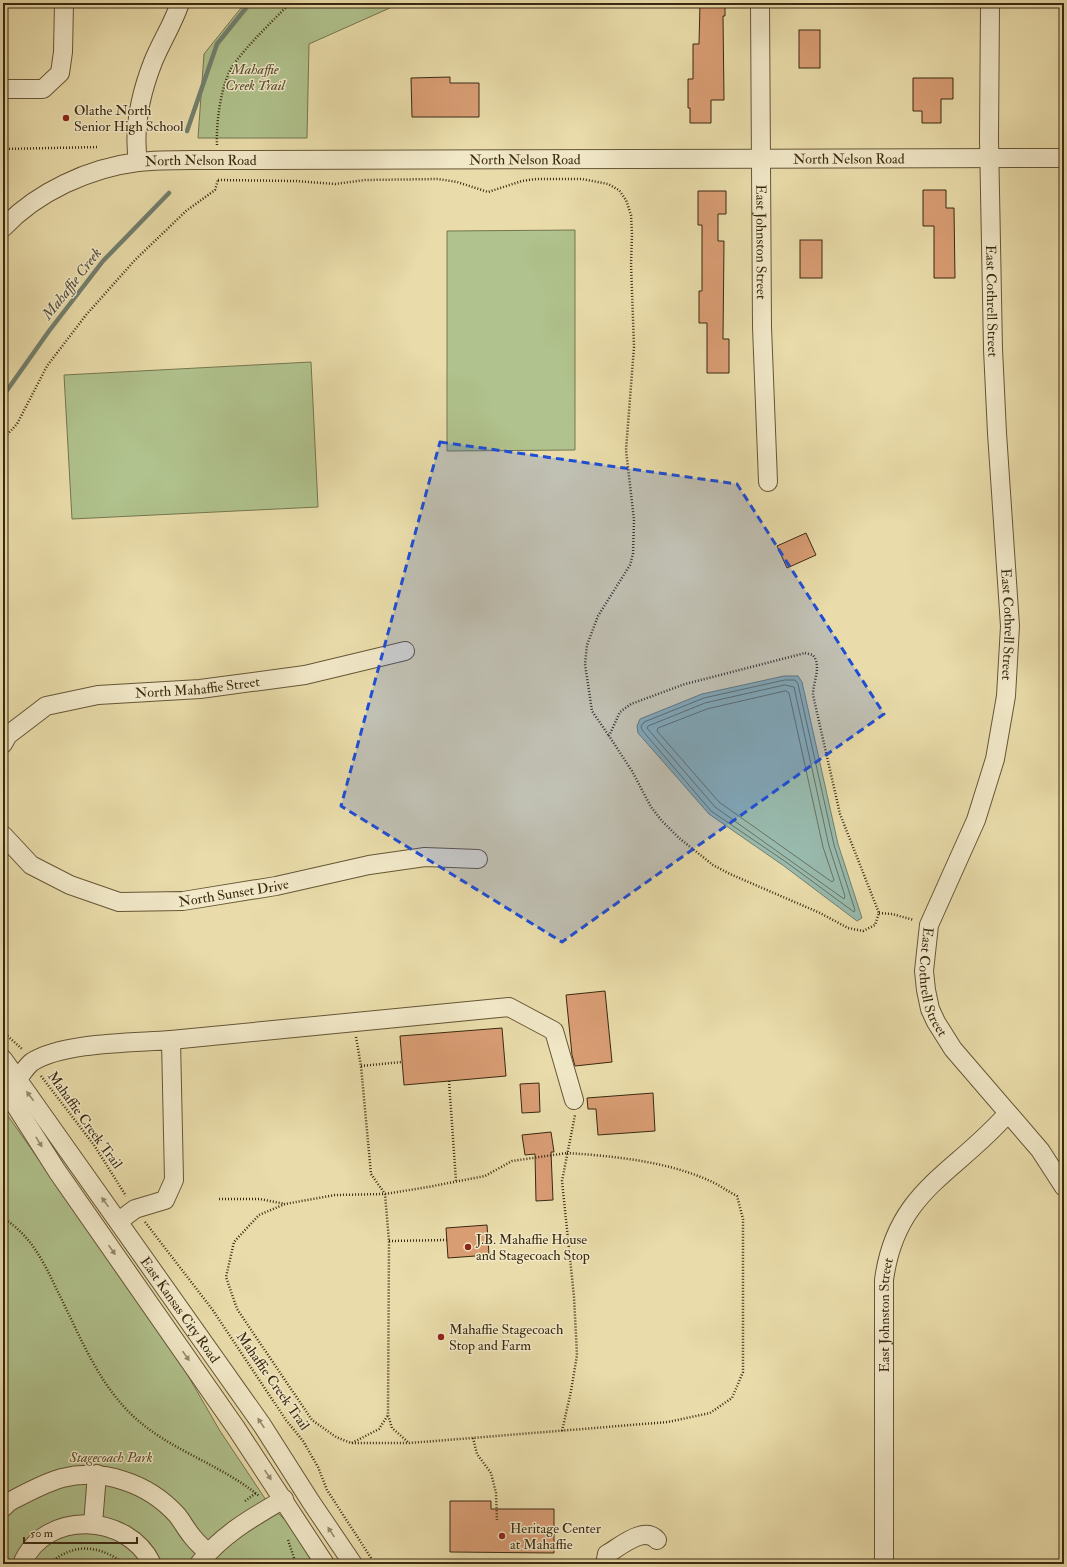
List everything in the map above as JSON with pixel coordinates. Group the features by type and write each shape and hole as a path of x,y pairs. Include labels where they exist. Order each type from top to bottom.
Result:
{"street":[{"path":"3,89 44,89 60,73 63,52 64,3"},
{"path":"138,162 135,141 138,110 153,62 180,3"},
{"name":"East Johnston Street","path":"760,3 762,327 768,482"},
{"name":"East Cothrell Street","path":"990,3 990,158 996,410 1010,626 1006,696 995,759 976,820 929,925 924,971 926,990 936,1022 953,1049 1040,1150 1064,1187"},
{"name":"North Nelson Road","path":"3,228 30,206 61,186 80,177 138,162 218,160 1064,158"},
{"name":"North Mahaffie Street","path":"3,744 8,735 46,706 98,695 200,689 305,675 405,651"},
{"name":"North Sunset Drive","path":"4,838 31,865 70,885 119,902 184,901 276,886 369,865 425,858 478,859"},
{"path":"9,1086 31,1063 62,1049 171,1040 509,1007 554,1031 574,1100"},
{"path":"119,1221 135,1209 165,1200 174,1180 171,1040"},
{"name":"East Kansas City Road","path":"3,1059 9,1086 57,1171 284,1499 325,1564"},
{"name":"East Kansas City Road","path":"9,1086 119,1221 262,1425 353,1564"},
{"name":"East Johnston Street","path":"884,1564 884,1280 891,1245 906,1212 918,1198 990,1133 1008,1113"},
{"path":"3,1508 9,1502 61,1479 97,1474 114,1477 138,1486 157,1498 177,1515 204,1558 227,1535 284,1499"},
{"path":"93,1524 97,1474"},
{"path":"22,1564 36,1543 52,1532 71,1526 93,1524 113,1528 136,1540 147,1553 152,1564"},
{"path":"605,1564 608,1554 638,1536 648,1534 657,1540"}],"path":[{"path":"3,440 17,424 47,366 86,315 135,260 186,211 215,190 218,180 217,140 221,102 225,82 233,65 290,3"},
{"path":"3,149 99,147"},
{"path":"218,180 296,181 335,184 365,180 438,180 457,182 488,192 529,180 582,179 608,184 618,190 626,200 631,215 632,234 631,264 634,347 626,450 634,520 633,554 630,565 598,616 587,645 585,664 592,711 632,771 651,807 662,821 679,838 713,865 855,931 871,928 878,919 879,913 840,814 813,694 813,684 818,666 813,655 805,653 699,680 631,704 620,712 609,736"},
{"path":"879,913 892,914 929,925"},
{"path":"354,1021 361,1066 371,1174 385,1194 389,1241 388,1415 392,1428 410,1443"},
{"path":"3,1032 20,1046 24,1053"},
{"path":"361,1066 402,1062"},
{"name":"Mahaffie Creek Trail","path":"40,1074 94,1145 126,1197"},
{"path":"449,1081 456,1181"},
{"path":"562,1431 577,1355 574,1297 562,1181 575,1119 574,1100"},
{"path":"567,1153 618,1156 672,1169 707,1180 737,1196 743,1219 743,1372 732,1398 710,1413 668,1422 410,1443 351,1443 336,1437 312,1420 237,1309 226,1277 234,1242 259,1215 285,1204 334,1195 385,1194 485,1176 512,1161 567,1153"},
{"path":"219,1199 260,1199 285,1204"},
{"name":"Mahaffie Creek Trail","path":"141,1217 212,1309 282,1414 303,1441 318,1467 327,1490 375,1564"},
{"path":"3,1218 29,1239 44,1264 106,1385 127,1411 156,1435 200,1461 240,1481 261,1497"},
{"path":"389,1241 447,1240"},
{"path":"351,1443 379,1429 388,1415"},
{"path":"473,1438 477,1454 491,1473 496,1492 497,1520"},
{"path":"287,1537 296,1564"},
{"path":"49,1564 64,1553 85,1548 106,1552 125,1564"}],"highlighted area":[{"path":"440,442 737,484 884,714 562,942 341,806"}],"green space":[{"name":"Mahaffie Creek Trail","path":"245,3 401,3 309,44 307,138 198,138 204,54"},
{"path":"575,230 575,450 447,451 447,231"},
{"path":"311,362 318,507 72,519 64,375"},
{"name":"Stagecoach Park","path":"3,1109 169,1343 220,1431 268,1503 296,1531 318,1564 3,1564"}],"water":[{"path":"784,676 798,676 802,682 838,844 862,918 857,921 784,866 709,814 638,733 637,726 640,719 702,694"}],"building":[{"path":"700,3 725,3 725,16 723,16 724,100 711,100 711,123 690,123 690,108 688,108 688,79 693,79 693,44 699,44"},
{"path":"799,30 820,30 820,68 799,68"},
{"path":"450,77 450,83 479,83 479,117 412,117 411,78"},
{"path":"913,78 953,78 953,99 941,99 941,123 922,123 922,111 913,111"},
{"path":"923,190 946,190 946,208 954,208 955,278 934,278 934,226 923,226"},
{"path":"698,191 726,191 726,214 718,214 718,241 724,241 723,339 729,339 729,373 707,373 707,323 699,323 699,291 702,291 702,225 698,225"},
{"path":"800,240 822,240 822,278 800,278"},
{"path":"806,533 816,555 787,568 777,546"},
{"path":"605,991 612,1062 575,1066 572,1055 566,995"},
{"path":"502,1028 506,1076 404,1085 400,1036"},
{"path":"539,1083 540,1112 522,1113 520,1084"},
{"path":"653,1093 655,1131 598,1135 596,1109 588,1109 587,1098"},
{"path":"551,1132 554,1152 551,1152 553,1200 536,1201 535,1154 525,1155 522,1135"},
{"name":"J.B. Mahaffie House and Stagecoach Stop","path":"487,1225 489,1255 448,1258 446,1228"},
{"name":"Heritage Center at Mahaffie","path":"450,1501 491,1501 491,1509 554,1509 554,1553 450,1552"}],"waterway":[{"name":"Mahaffie Creek","path":"187,131 217,44 250,3"},
{"name":"Mahaffie Creek","path":"3,396 49,331 103,261 169,193"}],"place":[{"name":"Olathe North Senior High School","path":"66,118"},
{"name":"J.B. Mahaffie House and Stagecoach Stop","path":"468,1247"},
{"name":"Mahaffie Stagecoach Stop and Farm","path":"441,1337"},
{"name":"Heritage Center at Mahaffie","path":"502,1536"}]}
